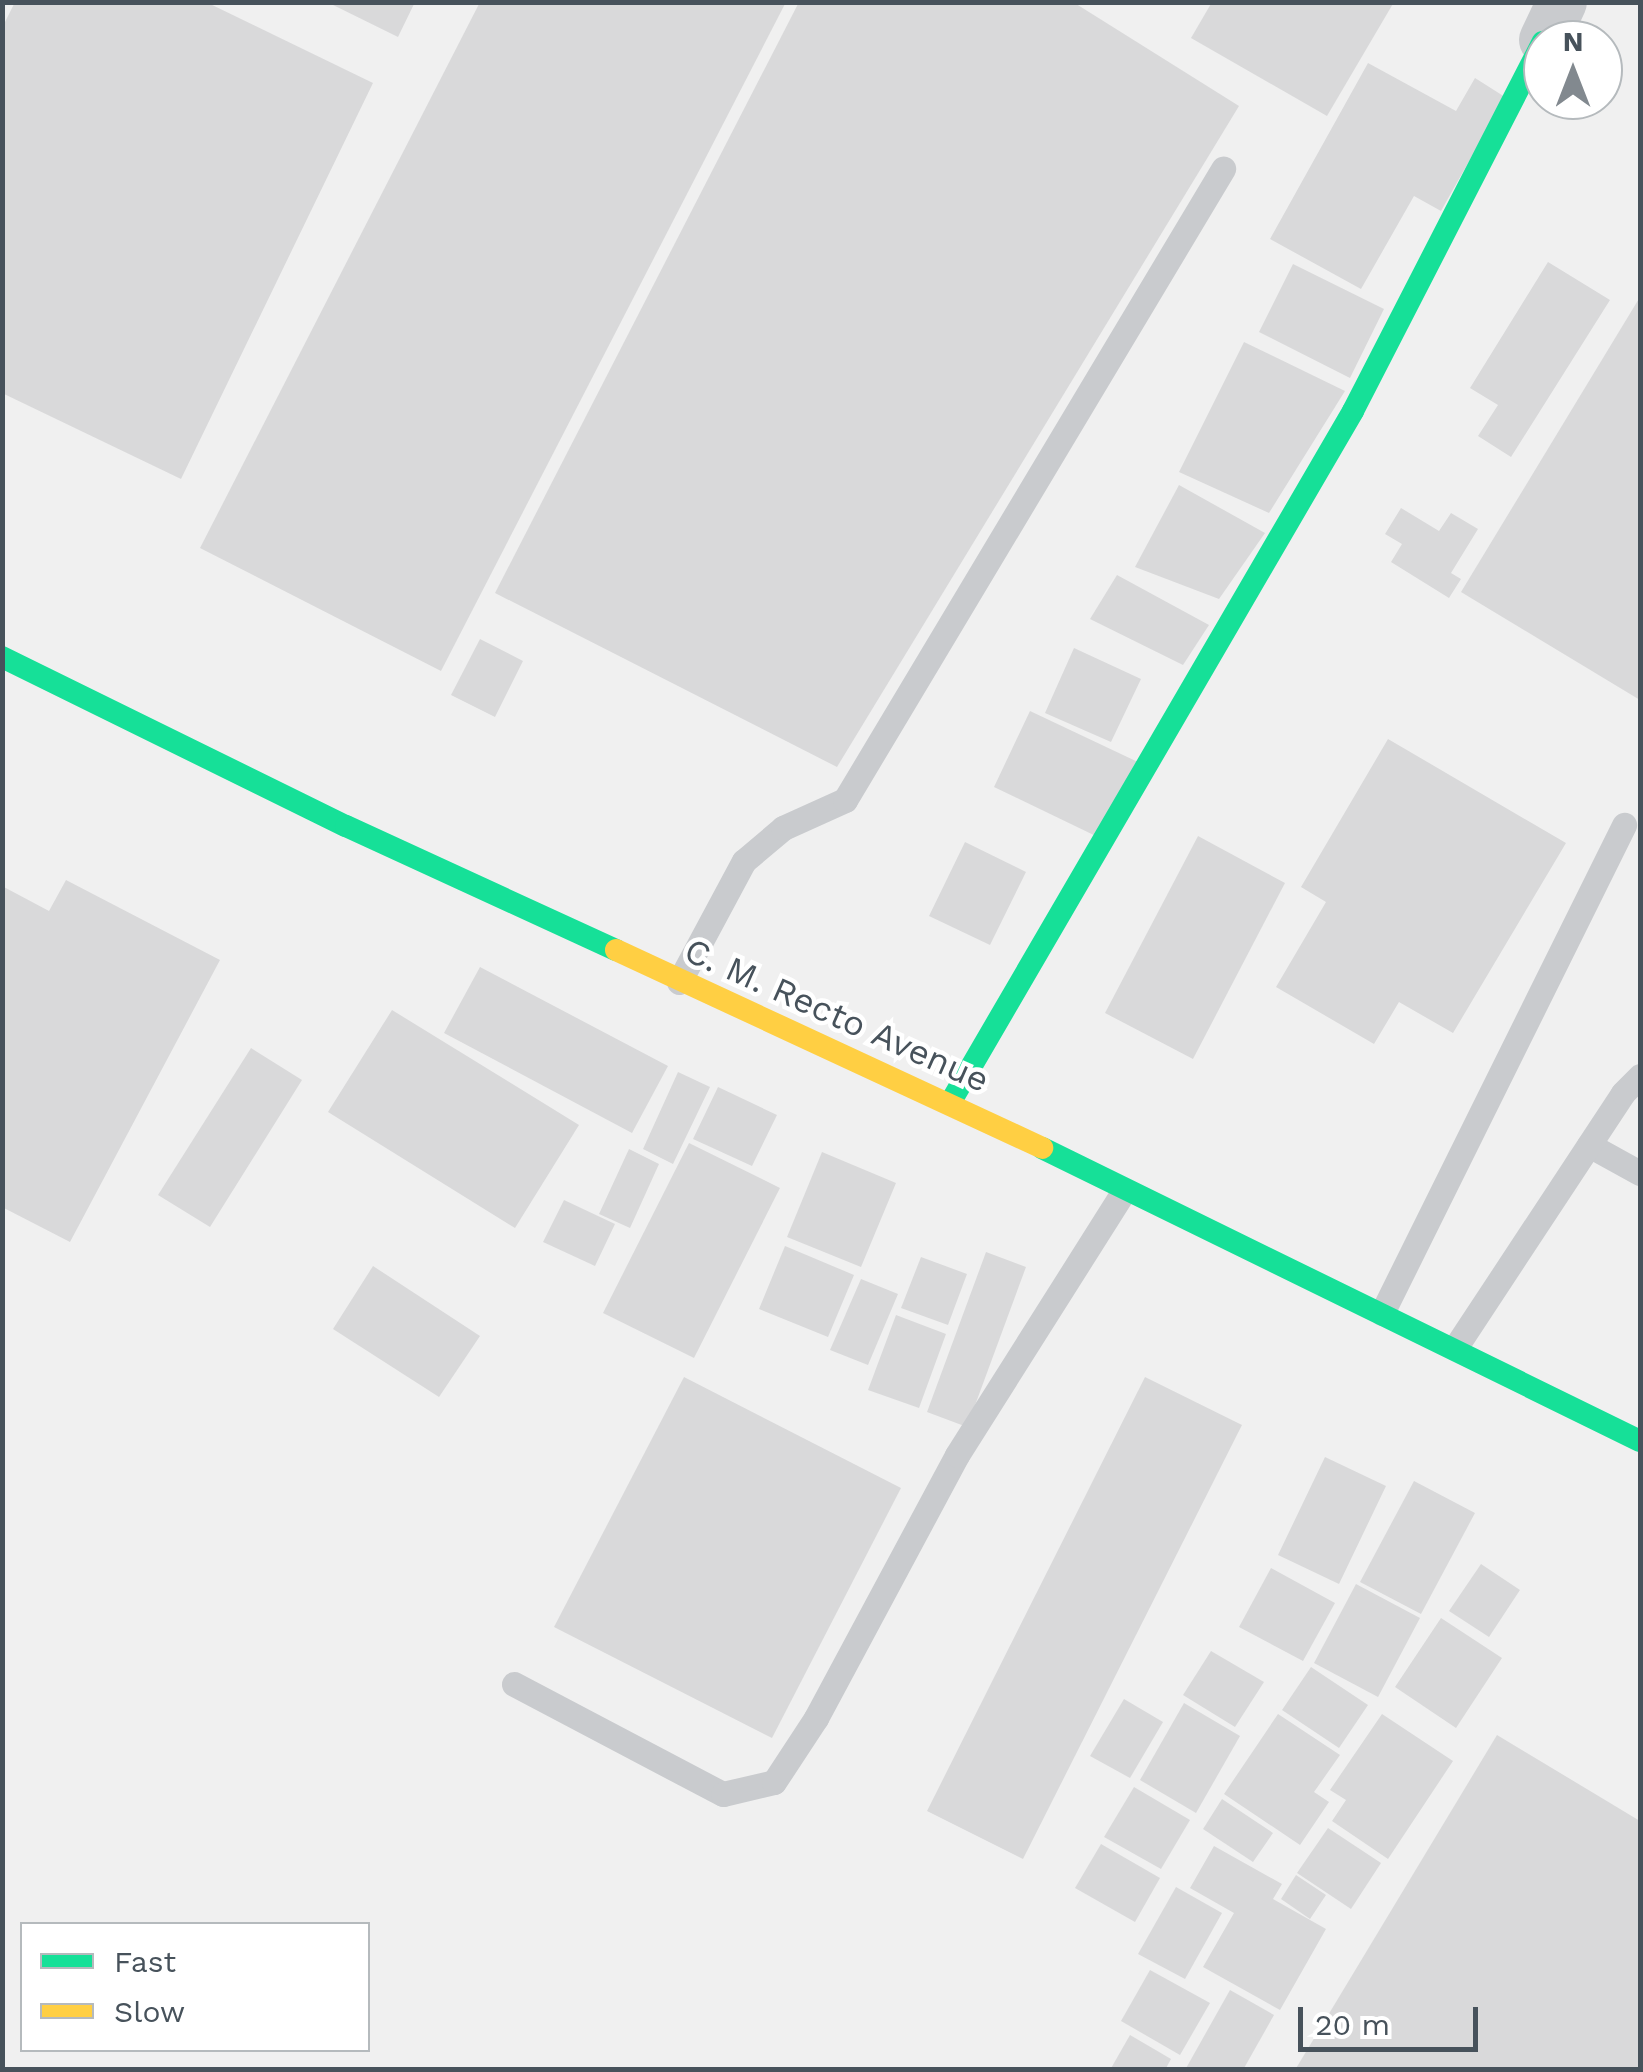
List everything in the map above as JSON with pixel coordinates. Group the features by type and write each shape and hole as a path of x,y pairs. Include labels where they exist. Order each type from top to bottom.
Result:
{"main road":[{"path":"950,1103 1352,410 1523,85"},
{"name":"C. M. Recto Avenue","path":"2,657 346,826 950,1103 1640,1441"}],"lane":[{"path":"679,982 744,861 782,828 845,800 1224,169"},
{"path":"1382,1313 1624,824"},
{"path":"1455,1348 1623,1093 1640,1076"},
{"path":"1589,1146 1640,1172"},
{"path":"514,1684 724,1794 774,1782 816,1718 957,1456 1124,1191"}],"building":[{"path":"15,2 206,2 373,83 181,479 2,393 2,28"},
{"path":"327,2 415,2 398,37"},
{"path":"480,2 786,2 441,671 200,548"},
{"path":"799,2 1073,2 1239,106 837,767 495,593"},
{"path":"1212,2 1394,2 1327,116 1191,38"},
{"path":"1368,63 1456,111 1475,78 1505,97 1441,211 1414,196 1361,289 1270,239"},
{"path":"1548,262 1610,300 1511,457 1478,436 1498,405 1470,388"},
{"path":"1293,264 1384,309 1350,378 1259,332"},
{"path":"1640,297 1640,700 1461,592"},
{"path":"1244,342 1345,391 1269,513 1179,472"},
{"path":"1179,485 1265,533 1219,599 1135,567"},
{"path":"1401,508 1439,531 1451,513 1478,529 1451,573 1461,579 1449,598 1391,562 1402,544 1385,534"},
{"path":"1117,575 1209,625 1183,665 1090,619"},
{"path":"480,639 523,661 495,717 451,695"},
{"path":"1074,648 1141,679 1111,742 1045,713"},
{"path":"1030,711 1140,763 1102,839 994,787"},
{"path":"1388,739 1566,843 1453,1033 1399,1002 1374,1044 1276,987 1326,902 1301,887"},
{"path":"1198,836 1285,883 1193,1059 1105,1013"},
{"path":"965,842 1026,872 990,945 929,916"},
{"path":"66,880 220,960 70,1242 2,1207 2,886 49,911"},
{"path":"480,967 668,1066 632,1133 444,1033"},
{"path":"392,1010 579,1125 515,1228 328,1112"},
{"path":"251,1048 302,1080 210,1227 158,1195"},
{"path":"678,1072 710,1087 673,1164 643,1149"},
{"path":"718,1087 777,1115 752,1166 693,1139"},
{"path":"689,1143 780,1188 694,1358 603,1313"},
{"path":"629,1149 659,1164 630,1228 599,1214"},
{"path":"822,1152 896,1183 861,1267 787,1237"},
{"path":"564,1200 615,1224 595,1266 543,1242"},
{"path":"785,1246 854,1275 828,1337 759,1309"},
{"path":"986,1252 1026,1267 967,1427 927,1412"},
{"path":"921,1257 967,1274 948,1325 901,1308"},
{"path":"373,1266 480,1336 439,1397 333,1329"},
{"path":"861,1279 898,1294 868,1365 830,1350"},
{"path":"896,1315 946,1334 919,1408 868,1390"},
{"path":"684,1377 901,1488 772,1738 554,1627"},
{"path":"1145,1377 1242,1425 1023,1859 927,1811"},
{"path":"1325,1457 1386,1486 1339,1584 1278,1555"},
{"path":"1414,1481 1475,1513 1421,1614 1360,1582"},
{"path":"1481,1564 1520,1590 1489,1637 1449,1611"},
{"path":"1271,1568 1335,1603 1303,1661 1239,1627"},
{"path":"1356,1584 1420,1618 1378,1697 1314,1663"},
{"path":"1441,1618 1502,1658 1456,1728 1395,1687"},
{"path":"1211,1651 1264,1682 1235,1727 1183,1695"},
{"path":"1311,1667 1368,1705 1339,1748 1282,1710"},
{"path":"1124,1699 1163,1722 1130,1778 1090,1756"},
{"path":"1184,1703 1240,1736 1196,1813 1140,1780"},
{"path":"1278,1714 1340,1755 1314,1792 1329,1802 1300,1845 1224,1794"},
{"path":"1382,1714 1453,1761 1388,1859 1332,1821 1346,1800 1330,1790"},
{"path":"1497,1735 1640,1821 1640,2070 1295,2070"},
{"path":"1134,1787 1190,1820 1161,1869 1104,1837"},
{"path":"1222,1799 1273,1833 1253,1862 1203,1829"},
{"path":"1328,1828 1381,1863 1351,1909 1297,1873"},
{"path":"1101,1844 1160,1878 1135,1922 1075,1888"},
{"path":"1214,1846 1282,1884 1273,1899 1326,1929 1280,2010 1203,1967 1234,1913 1190,1888"},
{"path":"1296,1875 1326,1895 1310,1919 1281,1899"},
{"path":"1176,1887 1222,1913 1185,1979 1138,1954"},
{"path":"1150,1970 1210,2003 1180,2055 1121,2021"},
{"path":"1230,1990 1274,2015 1243,2070 1185,2070"},
{"path":"1130,2035 1171,2059 1165,2070 1110,2070"}],"traffic: fast":[{"path":"950,1103 1353,411 1523,81"},
{"path":"2,657 346,826 616,950"},
{"path":"1042,1148 1640,1441"}],"traffic: slow":[{"path":"616,950 1042,1148"}]}
